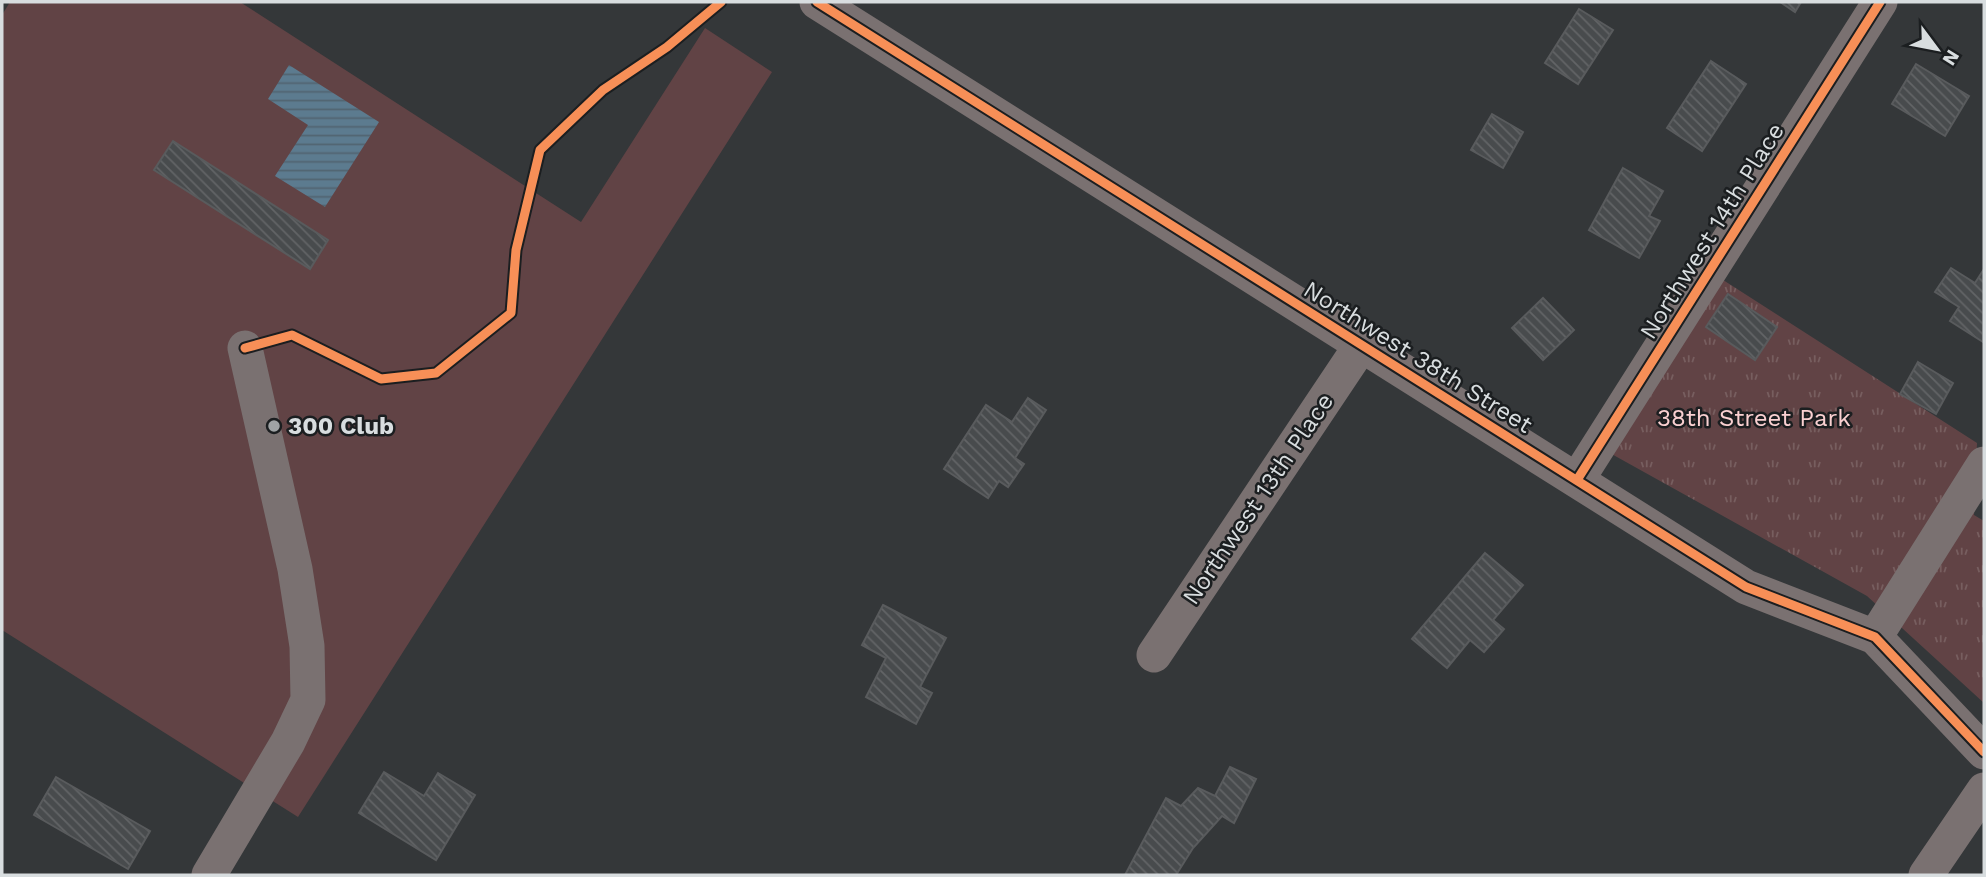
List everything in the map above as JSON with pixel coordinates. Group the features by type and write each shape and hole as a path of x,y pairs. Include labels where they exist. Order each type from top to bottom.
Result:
{"street":[{"name":"Northwest 38th Street","path":"817,2 1746,587 1875,637 1984,751"},
{"name":"Northwest 14th Place","path":"1577,480 1880,2"},
{"name":"Northwest 13th Place","path":"1154,655 1362,344"},
{"path":"209,875 288,742 308,699 307,646 295,569 246,348"},
{"path":"1875,637 1984,464"},
{"path":"1926,875 1984,790"}],"green space":[{"name":"300 Club","path":"10,2 240,2 581,222 705,28 772,72 298,817 2,630 2,15"},
{"name":"38th Street Park","path":"1720,278 1977,443 1974,515 1984,521 1984,703 1867,596 1608,452"}],"water":[{"path":"289,65 379,122 325,207 275,176 308,125 268,99"}],"building":[{"path":"1780,2 1801,2 1795,12"},
{"path":"1579,9 1613,30 1578,84 1545,63"},
{"path":"1711,61 1746,84 1702,151 1667,128"},
{"path":"1916,64 1969,96 1945,136 1892,104"},
{"path":"1492,114 1523,132 1503,168 1471,150"},
{"path":"173,141 328,240 310,269 154,170"},
{"path":"1623,168 1663,191 1649,216 1660,221 1639,258 1589,230"},
{"path":"1951,268 1975,283 1984,269 1983,342 1950,321 1959,307 1935,292"},
{"path":"1728,294 1777,327 1755,360 1706,327"},
{"path":"1543,298 1574,330 1543,360 1512,328"},
{"path":"1918,362 1953,383 1936,414 1900,394"},
{"path":"1028,398 1046,410 1015,458 1024,464 1008,487 999,481 988,498 944,469 986,405 1012,422"},
{"path":"1485,553 1523,585 1493,620 1504,629 1484,652 1470,640 1447,668 1412,639"},
{"path":"883,605 946,638 920,687 932,693 916,724 866,697 886,658 862,645"},
{"path":"1230,767 1256,779 1234,823 1222,816 1193,848 1176,875 1125,875 1166,798 1181,806 1198,788 1215,796"},
{"path":"384,772 424,796 438,773 475,795 436,860 359,813"},
{"path":"56,777 150,831 128,869 34,815"}],"cycle path":[{"path":"245,348 292,335 381,379 436,373 511,313 516,250 540,150 603,90 667,47 721,2"},
{"path":"817,2 1746,587 1875,637 1984,752"},
{"path":"1577,480 1880,2"}],"place":[{"name":"300 Club","path":"274,426"}]}
